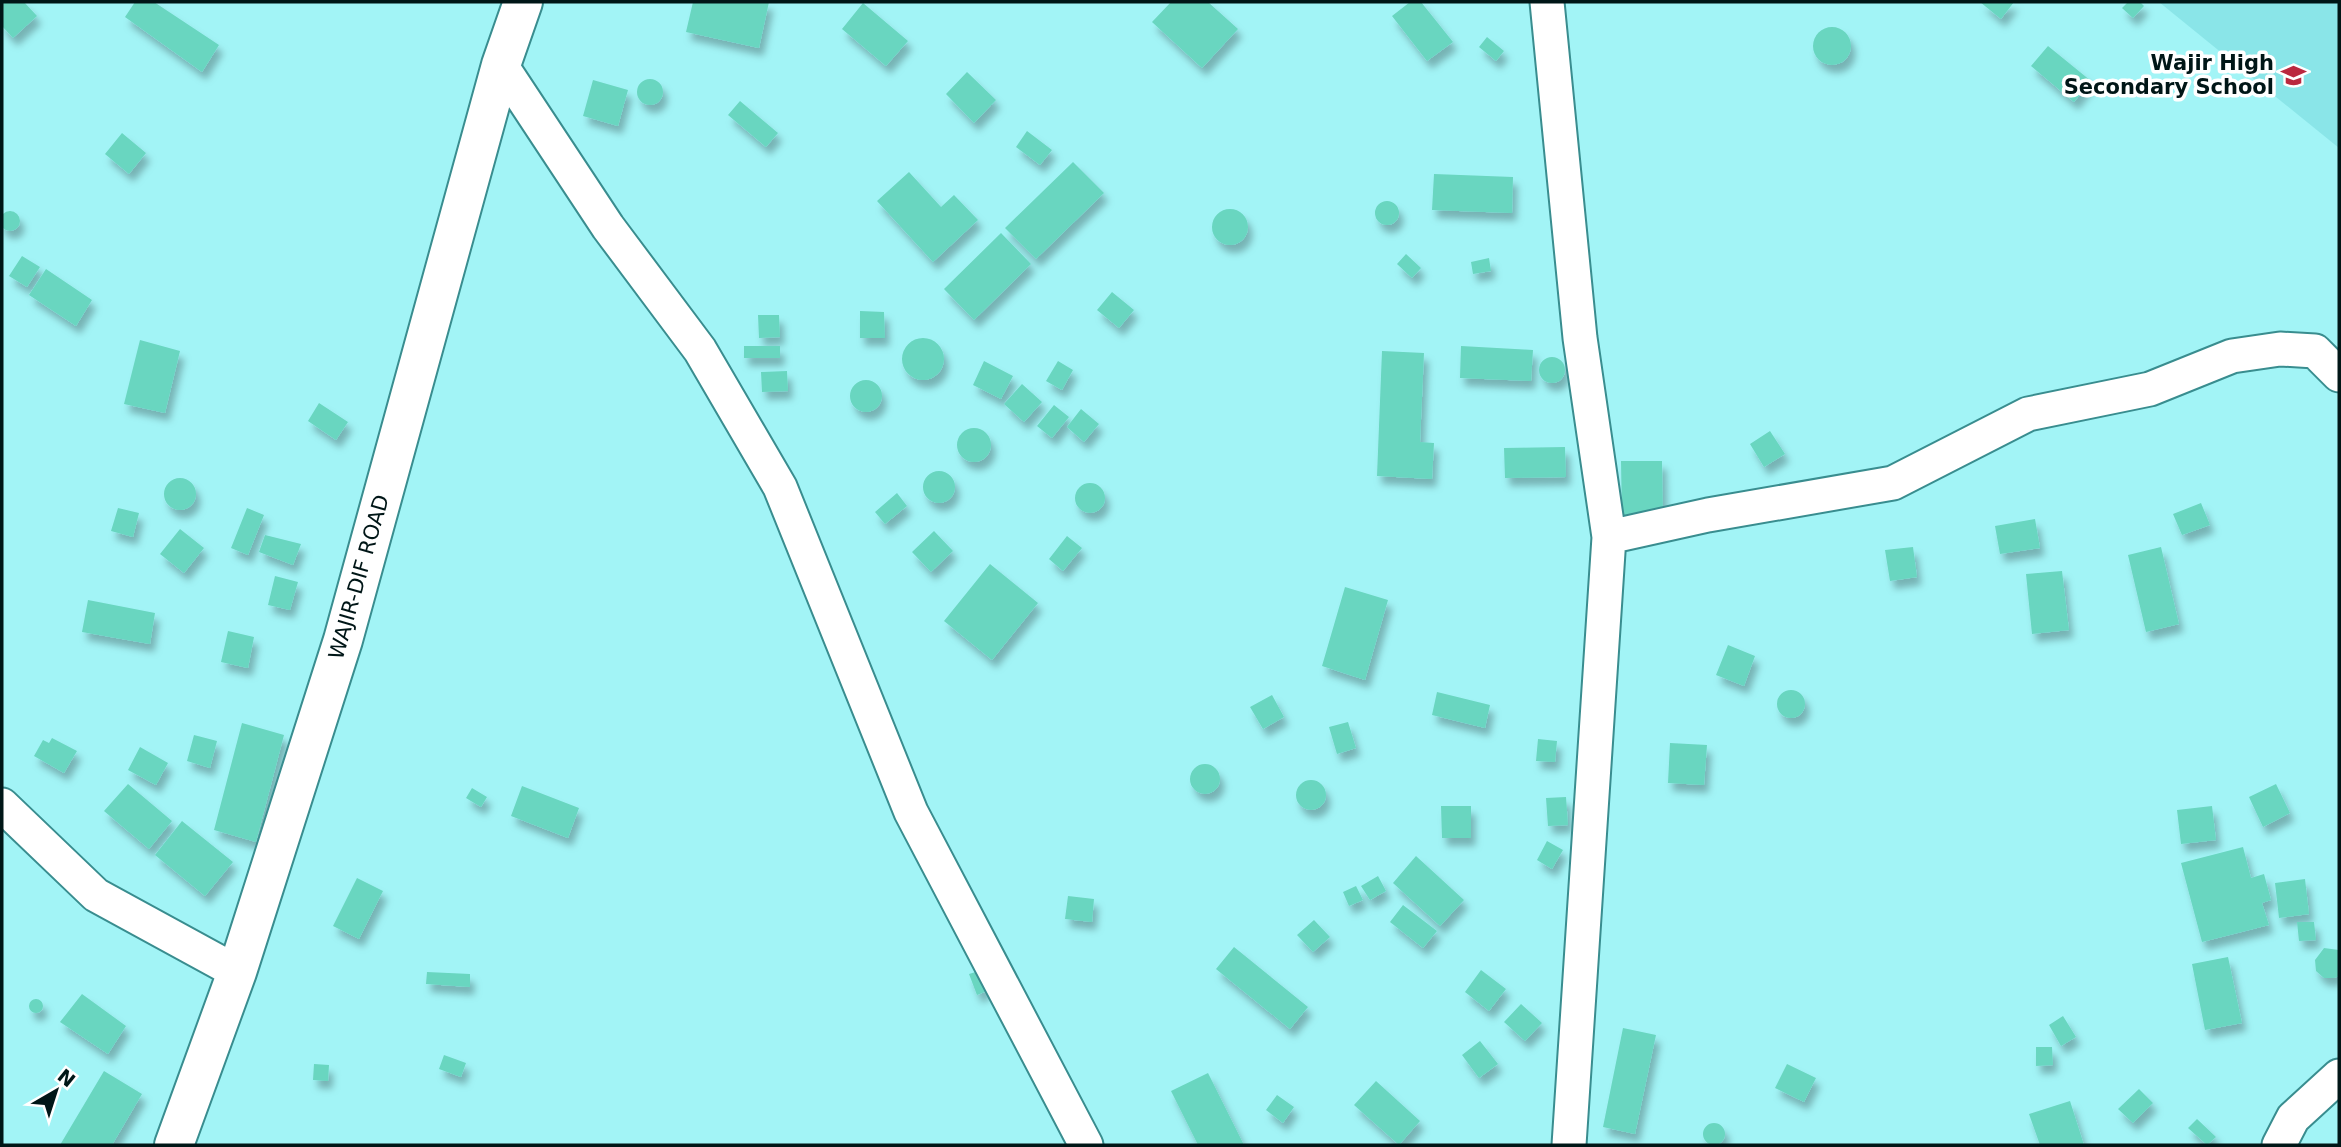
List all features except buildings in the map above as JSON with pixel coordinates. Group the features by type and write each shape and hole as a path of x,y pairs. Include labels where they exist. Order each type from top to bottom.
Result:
{"main road":[{"name":"WAJIR-DIF ROAD","path":"174,1145 237,972 343,640 501,65 523,2"}],"street":[{"path":"1547,2 1580,338 1609,537 1569,1145"},
{"path":"501,65 608,226 700,350 780,487 911,812 1086,1145"},
{"path":"1609,537 1708,514 1894,483 2028,414 2150,389 2232,356 2280,349 2315,351 2339,375"},
{"path":"2,805 96,895 237,972"},
{"path":"2279,1145 2293,1118 2339,1076"}],"shaded area":[{"name":"Wajir High Secondary School","path":"2159,2 2339,2 2339,148"}],"place":[{"name":"Wajir High Secondary School","path":"2294,75"}]}
